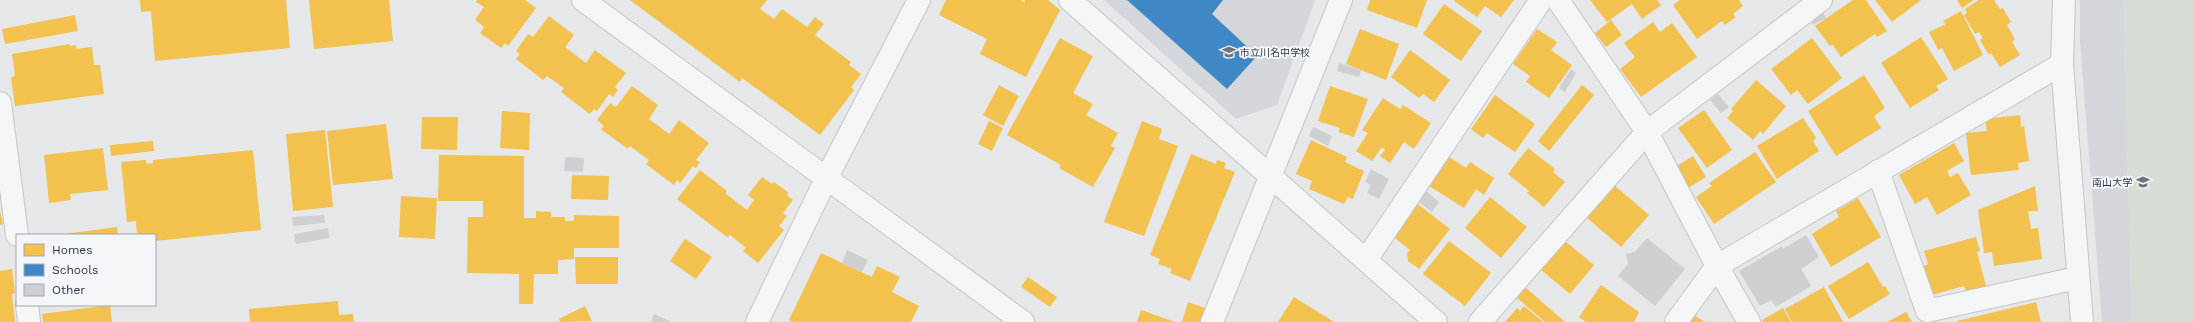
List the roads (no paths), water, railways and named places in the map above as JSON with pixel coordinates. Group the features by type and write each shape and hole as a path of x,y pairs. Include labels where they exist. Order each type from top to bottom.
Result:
{"street":[{"path":"583,0 1023,322"},
{"path":"758,322 826,179 919,0"},
{"path":"1070,0 1436,322"},
{"path":"1212,322 1341,0"},
{"path":"1366,260 1541,0"},
{"path":"1558,0 1647,132 1717,266 1749,322"},
{"path":"1480,322 1647,132 1821,0"},
{"path":"2063,1 2062,64 2077,278 2082,322"},
{"path":"1676,322 1717,266 2062,64"},
{"path":"0,103 18,234"},
{"path":"1878,171 1927,311 2077,278"},
{"path":"27,306 29,322"}],"place":[{"name":"市立川名中学校","path":"1229,52"},
{"name":"南山大学","path":"2143,182"}]}
